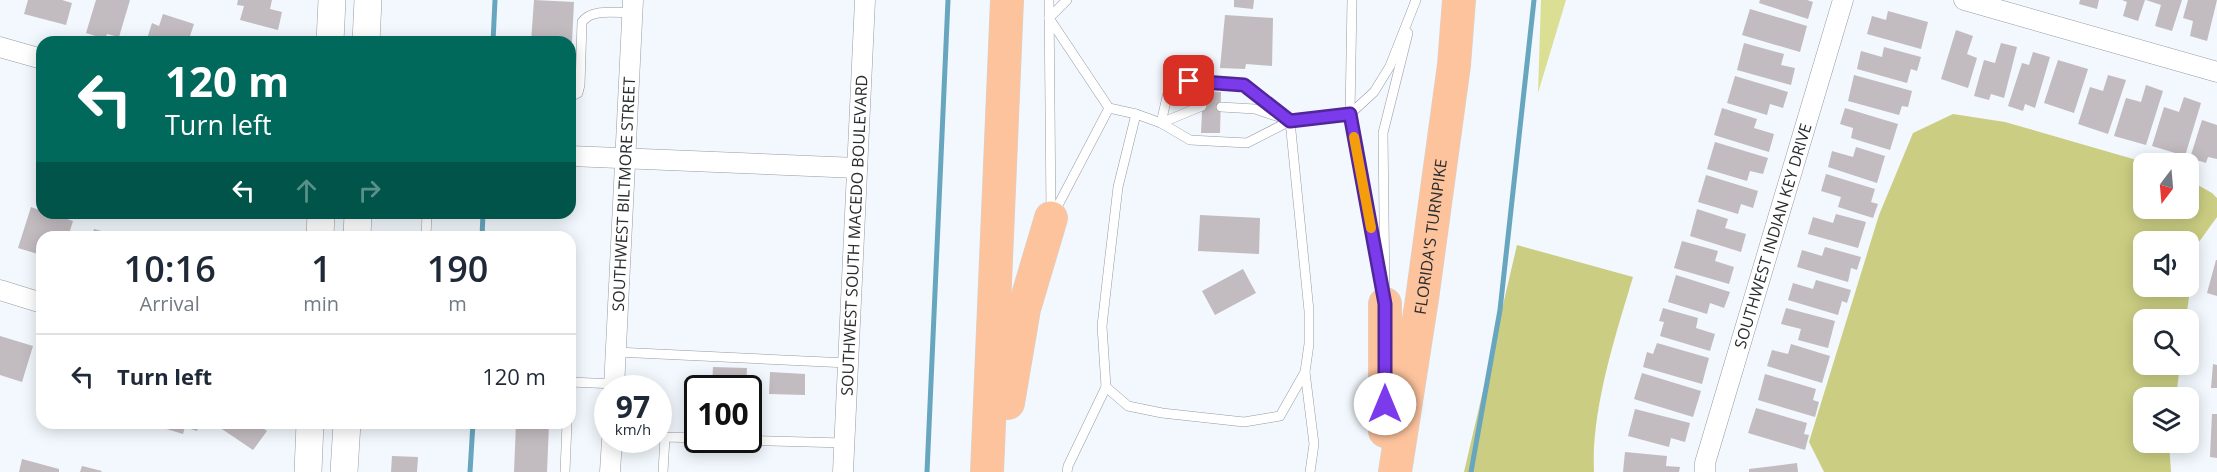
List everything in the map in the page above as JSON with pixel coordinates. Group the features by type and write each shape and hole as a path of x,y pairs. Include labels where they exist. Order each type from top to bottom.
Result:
{"highway":[{"path":"987,472 1007,0"},
{"name":"FLORIDA'S TURNPIKE","path":"1395,472 1422,299 1454,65 1459,0"},
{"path":"1002,472 1007,403 1024,309 1051,218"},
{"path":"1383,472 1386,440 1385,304"}],"main road":[{"path":"330,36 332,0"},
{"path":"366,36 368,0"},
{"path":"308,472 310,429"},
{"path":"312,429 322,451 321,472"},
{"path":"344,472 347,429"}],"street":[{"name":"SOUTHWEST SOUTH MACEDO BOULEVARD","path":"843,472 866,0"},
{"name":"SOUTHWEST INDIAN KEY DRIVE","path":"1705,472 1705,463 1843,0"},
{"path":"1964,0 2217,72"},
{"name":"SOUTHWEST BILTMORE STREET","path":"615,375 633,6"},
{"path":"0,47 36,57"},
{"path":"576,156 857,168"},
{"path":"0,290 36,301"},
{"path":"610,472 611,453"}],"lane":[{"path":"1049,0 1051,218"},
{"path":"1049,18 1067,0"},
{"path":"1352,0 1350,114 1385,304"},
{"path":"1049,18 1109,108 1161,123 1190,140 1247,143 1290,121 1350,114 1374,92 1390,66 1416,0"},
{"path":"1385,304 1383,133 1416,0"},
{"path":"576,94 580,85 584,18 591,14 633,6"},
{"path":"1161,123 1168,88 1189,81 1244,85 1290,121 1309,311 1309,345 1305,372 1314,444 1310,472"},
{"path":"1161,123 1202,106"},
{"path":"1221,107 1255,109 1290,121"},
{"path":"1051,218 1109,108"},
{"path":"1067,472 1106,387 1102,326 1118,187 1136,114"},
{"path":"616,352 848,363"},
{"path":"1106,387 1128,406 1162,413 1244,422 1280,416 1305,372"},
{"path":"576,383 594,384"},
{"path":"565,472 567,429"},
{"path":"663,472 665,437 684,438"},
{"path":"762,441 844,443"}],"green space":[{"path":"1541,0 1566,0 1538,93"},
{"path":"1953,114 2005,122 2133,159 2133,219 2199,219 2199,186 2212,193 2217,198 2217,217 2199,242 2199,231 2133,231 2133,297 2189,297 2187,309 2133,309 2133,375 2179,375 2177,387 2133,387 2133,453 2170,453 2171,472 1824,472 1809,442 1879,215 1913,133"},
{"path":"1517,245 1633,277 1600,399 1594,448 1594,472 1464,472"}],"building":[{"path":"28,0 62,0 72,3 66,25 24,14"},
{"path":"96,0 130,0 119,36 107,34 106,36 96,36 86,33"},
{"path":"238,0 272,0 270,9 282,12 278,30 240,20 244,6 237,5"},
{"path":"534,0 574,2 572,36 531,36"},
{"path":"1234,0 1254,0 1253,9 1234,7"},
{"path":"1760,0 1813,2 1808,19 1759,3"},
{"path":"2080,0 2099,0 2097,9 2079,4"},
{"path":"2122,0 2145,0 2138,21 2123,16 2127,2"},
{"path":"2146,0 2182,0 2172,31 2155,26 2161,5"},
{"path":"2188,0 2217,0 2207,41 2190,36 2193,21 2183,18"},
{"path":"1750,9 1807,26 1800,52 1742,35"},
{"path":"1888,11 1928,22 1921,49 1867,34 1872,16 1886,20"},
{"path":"163,14 194,24 190,36 148,36 152,23 159,26"},
{"path":"1225,15 1273,18 1272,66 1246,64 1245,69 1220,68"},
{"path":"1956,30 1973,36 1967,54 1977,58 1968,88 1941,79"},
{"path":"1744,43 1784,54 1781,65 1795,68 1791,85 1737,70"},
{"path":"2001,43 2017,47 2004,98 1991,94 1989,100 1974,96 1984,60 1995,63"},
{"path":"1884,47 1921,57 1917,71 1911,69 1907,83 1857,69 1861,51 1882,57"},
{"path":"2033,52 2050,57 2035,108 2025,104 2023,111 2008,106 2022,63 2029,65"},
{"path":"2058,60 2088,69 2074,113 2044,103"},
{"path":"1854,75 1912,91 1908,107 1902,106 1899,115 1848,101"},
{"path":"2108,75 2126,80 2108,134 2078,124 2090,87 2103,91"},
{"path":"1735,76 1788,92 1783,108 1770,104 1767,115 1727,103"},
{"path":"2146,85 2163,91 2146,145 2114,136 2126,98 2141,102"},
{"path":"1203,91 1221,92 1220,133 1201,133"},
{"path":"2184,97 2201,103 2186,153 2175,153 2152,146 2164,107 2179,112"},
{"path":"1722,108 1757,119 1754,128 1774,134 1769,152 1714,135"},
{"path":"1845,108 1898,124 1890,150 1851,138 1853,128 1840,124"},
{"path":"2202,120 2217,125 2217,159 2208,157 2206,163 2199,161 2199,153 2192,153"},
{"path":"1715,142 1768,158 1763,174 1750,171 1747,181 1707,169"},
{"path":"1856,147 1885,156 1877,183 1828,167 1832,151 1853,157"},
{"path":"1826,174 1875,189 1871,202 1878,204 1873,218 1838,207 1841,197 1821,191"},
{"path":"1706,175 1758,191 1753,208 1741,204 1738,214 1698,202"},
{"path":"31,207 36,209 36,219 73,221 70,231 36,231 36,253 18,248"},
{"path":"1697,209 1728,219 1725,228 1746,234 1741,252 1690,236"},
{"path":"1836,214 1866,222 1858,248 1808,234 1813,217 1833,223"},
{"path":"1200,215 1260,218 1259,254 1198,251"},
{"path":"1682,241 1718,251 1715,261 1734,267 1729,284 1674,268"},
{"path":"1825,247 1861,257 1857,270 1851,268 1848,282 1797,267 1802,250 1822,256"},
{"path":"2217,260 2217,296 2207,293"},
{"path":"1243,269 1256,293 1215,315 1202,291"},
{"path":"1676,275 1730,292 1724,308 1710,303 1707,314 1668,302"},
{"path":"1816,280 1851,290 1847,303 1842,301 1838,315 1788,300 1793,283 1813,289"},
{"path":"1663,308 1698,318 1696,328 1715,334 1710,351 1660,336 1664,322 1659,321"},
{"path":"1786,308 1835,321 1828,348 1798,340 1801,329 1781,324"},
{"path":"0,336 33,346 22,382 0,375"},
{"path":"1657,343 1709,358 1702,384 1643,367 1647,352 1653,354"},
{"path":"1791,344 1830,356 1822,383 1767,366 1772,350 1788,354"},
{"path":"2213,364 2217,365 2217,388 2211,388"},
{"path":"713,367 747,368 747,375 713,375"},
{"path":"770,372 805,374 805,395 769,394"},
{"path":"1642,373 1701,391 1693,417 1634,399"},
{"path":"1765,374 1816,389 1813,400 1819,402 1815,417 1758,400"},
{"path":"1756,408 1807,423 1804,434 1809,435 1805,450 1748,433"},
{"path":"1635,409 1690,423 1685,442 1671,438 1669,447 1628,436"},
{"path":"2212,414 2217,414 2217,458 2210,457"},
{"path":"167,429 184,429 183,434"},
{"path":"222,429 264,429 267,431 253,450"},
{"path":"516,429 549,429 547,472 514,472"},
{"path":"1625,452 1667,456 1666,466 1680,467 1679,472 1623,472"},
{"path":"392,456 418,457 417,472 391,472"},
{"path":"22,459 59,469 59,472 19,472"},
{"path":"1797,463 1798,472 1749,472 1749,469"},
{"path":"82,466 102,471 80,472"}],"waterway":[{"path":"493,36 495,0"},
{"path":"927,472 948,0"},
{"path":"1471,472 1500,310 1534,0"},
{"path":"482,231 483,219"},
{"path":"470,472 473,429"}],"slow traffic":[{"path":"1354,137 1371,228"}],"route":[{"path":"1189,81 1244,85 1290,121 1350,114 1385,304 1385,404"}]}
